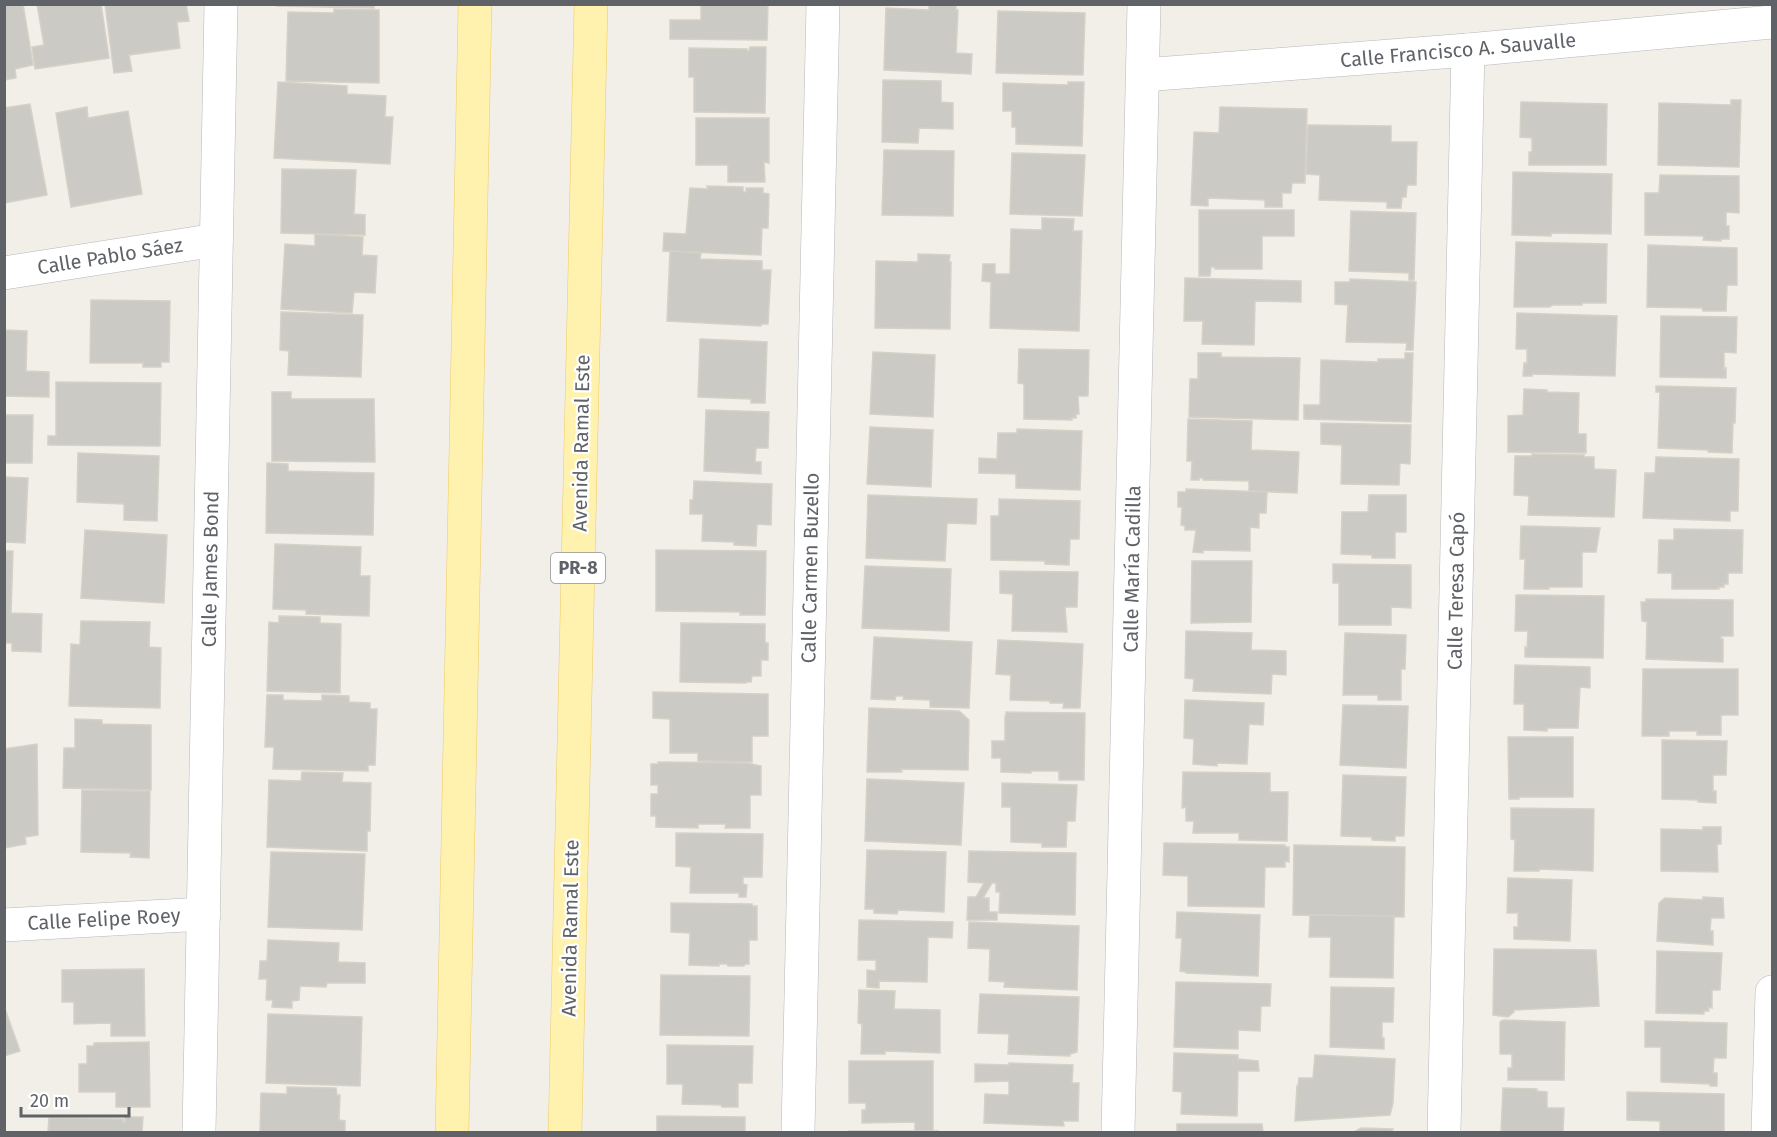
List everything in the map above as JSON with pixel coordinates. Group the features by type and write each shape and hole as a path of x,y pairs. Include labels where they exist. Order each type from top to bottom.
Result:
{"main road":[{"path":"452,1132 475,4"},
{"name":"Avenida Ramal Este","path":"565,1132 591,4"}],"street":[{"name":"Calle James Bond","path":"199,1132 222,4"},
{"name":"Calle Carmen Buzello","path":"798,1132 823,4"},
{"name":"Calle María Cadilla","path":"1118,1132 1144,4"},
{"name":"Calle Francisco A. Sauvalle","path":"1143,75 1468,50 1773,22"},
{"name":"Calle Teresa Capó","path":"1444,1132 1468,50"},
{"name":"Calle Pablo Sáez","path":"4,273 216,240"},
{"name":"Calle Felipe Roey","path":"4,925 204,914"},
{"path":"1768,1132 1773,992"}],"building":[{"path":"4,4 23,4 33,65 15,69 16,78 4,80"},
{"path":"37,4 101,4 109,58 35,69 32,47 44,45"},
{"path":"105,4 186,4 189,21 177,22 180,48 129,55 132,71 114,73"},
{"path":"277,4 374,4 374,8 277,6"},
{"path":"701,4 768,4 767,40 670,39 670,20 701,20"},
{"path":"929,4 956,4 956,10 958,10 956,53 972,54 971,74 884,70 886,8 929,10"},
{"path":"334,9 379,10 379,83 286,81 288,12 334,13"},
{"path":"998,11 1085,13 1083,75 996,73"},
{"path":"750,47 766,47 765,113 694,112 694,77 689,77 689,48 747,49 749,51"},
{"path":"883,80 941,81 941,102 953,103 953,129 919,128 918,143 882,142"},
{"path":"278,82 347,86 347,94 386,96 385,117 393,117 390,164 274,158"},
{"path":"1068,82 1084,82 1082,146 1016,144 1016,127 1012,127 1012,111 1003,111 1003,83 1068,85"},
{"path":"1731,100 1741,100 1739,167 1658,165 1659,103 1731,105"},
{"path":"1521,102 1607,104 1606,165 1529,165 1532,138 1520,137"},
{"path":"30,104 47,195 4,203 4,108"},
{"path":"87,107 88,118 128,111 142,194 71,207 56,113"},
{"path":"1220,107 1307,109 1305,183 1292,183 1291,193 1282,193 1282,207 1265,207 1265,200 1208,198 1208,206 1191,205 1194,132 1219,133"},
{"path":"696,118 769,118 769,163 764,162 765,182 728,182 728,165 696,165"},
{"path":"1308,125 1391,126 1391,142 1417,142 1416,185 1407,185 1406,197 1402,197 1401,208 1387,208 1387,202 1319,200 1320,175 1306,174"},
{"path":"884,150 954,151 953,216 882,215"},
{"path":"1012,153 1085,155 1082,216 1010,214"},
{"path":"282,169 356,170 354,214 365,215 365,235 281,233"},
{"path":"1513,172 1612,174 1611,234 1512,235"},
{"path":"1660,175 1739,176 1739,213 1726,212 1729,239 1721,239 1721,241 1703,240 1704,236 1645,235 1645,193 1659,193"},
{"path":"707,186 743,187 743,192 746,192 746,188 763,188 763,193 769,194 768,228 762,228 761,255 663,251 664,233 686,234 690,188 708,189"},
{"path":"1199,210 1294,210 1294,236 1262,236 1262,269 1215,269 1211,267 1210,276 1199,276"},
{"path":"1351,211 1416,213 1414,280 1409,280 1409,273 1349,271"},
{"path":"1042,218 1074,219 1073,231 1082,231 1079,331 990,328 991,282 982,281 983,264 995,264 995,274 1010,274 1011,229 1042,230"},
{"path":"315,234 363,237 362,255 377,256 375,293 354,292 352,313 281,309 285,244 315,246"},
{"path":"1516,242 1607,244 1606,303 1514,307"},
{"path":"1648,245 1737,248 1737,285 1727,285 1726,311 1647,307"},
{"path":"670,251 701,253 700,259 762,261 762,270 771,270 768,324 761,324 761,326 667,321"},
{"path":"918,254 950,255 950,329 875,328 876,261 918,262"},
{"path":"1185,278 1301,281 1301,302 1255,301 1254,345 1202,344 1203,321 1184,321"},
{"path":"1350,279 1416,282 1413,350 1406,350 1407,343 1346,342 1348,305 1335,304 1335,282 1350,282"},
{"path":"91,300 170,301 169,362 161,362 161,367 143,367 143,363 90,363"},
{"path":"281,312 363,315 361,377 288,375 289,351 280,350"},
{"path":"1517,313 1617,316 1615,376 1532,374 1532,376 1523,376 1524,363 1527,363 1527,349 1516,349"},
{"path":"1661,316 1737,317 1736,353 1724,352 1726,378 1660,377"},
{"path":"4,330 27,331 26,371 49,372 49,397 4,396"},
{"path":"700,339 767,342 765,403 751,403 751,399 698,397"},
{"path":"1019,349 1089,350 1088,396 1078,396 1079,414 1076,414 1076,418 1071,418 1072,420 1024,419 1024,384 1018,383"},
{"path":"873,352 935,355 933,417 870,414"},
{"path":"1198,353 1221,353 1221,357 1300,358 1298,420 1189,417 1190,379 1198,379"},
{"path":"1405,353 1413,353 1411,422 1304,419 1304,405 1320,405 1321,360 1378,362 1378,359 1405,359"},
{"path":"56,382 161,383 160,446 48,445 48,436 56,436"},
{"path":"1656,386 1736,388 1732,453 1658,448 1660,392 1656,392"},
{"path":"1524,389 1579,393 1578,434 1586,434 1586,453 1508,452 1508,416 1523,415"},
{"path":"272,392 291,392 291,399 374,399 375,462 272,461"},
{"path":"706,410 769,412 768,448 756,448 755,462 761,462 761,474 704,471"},
{"path":"4,415 33,415 32,463 4,463"},
{"path":"1188,419 1252,421 1251,450 1299,452 1297,493 1249,491 1249,481 1203,480 1203,478 1191,480 1192,461 1187,461"},
{"path":"1321,423 1411,425 1410,464 1400,463 1399,485 1341,484 1342,445 1321,444"},
{"path":"870,427 933,430 931,487 867,484"},
{"path":"1017,429 1082,431 1080,490 1016,488 1016,474 979,473 979,458 997,459 998,433 1017,433"},
{"path":"78,453 159,456 157,521 124,520 124,504 77,502"},
{"path":"1532,454 1584,455 1584,457 1594,457 1594,469 1616,470 1614,517 1528,515 1529,496 1514,495 1515,456 1532,456"},
{"path":"1656,457 1739,459 1738,511 1730,511 1730,521 1643,518 1645,473 1655,473"},
{"path":"267,463 288,464 288,471 374,473 373,535 266,533"},
{"path":"4,477 28,478 25,543 4,542"},
{"path":"694,481 772,484 771,525 757,524 756,546 734,545 734,542 702,541 703,514 690,514"},
{"path":"1186,489 1267,492 1266,513 1259,513 1259,528 1250,527 1250,551 1203,550 1203,553 1193,552 1196,530 1185,530 1185,526 1181,525 1182,507 1178,507 1178,492 1186,492"},
{"path":"868,495 977,499 976,524 947,523 945,561 866,558"},
{"path":"1369,495 1406,495 1406,532 1395,532 1395,558 1341,554 1342,512 1368,512"},
{"path":"999,499 1080,501 1079,539 1070,539 1069,565 1045,564 1045,561 991,560 991,516 999,516"},
{"path":"1521,526 1600,528 1596,552 1582,552 1582,587 1524,589 1525,559 1520,559"},
{"path":"1674,529 1743,530 1742,573 1728,573 1728,584 1718,587 1719,589 1672,589 1672,573 1658,573 1659,540 1674,540"},
{"path":"85,530 167,535 164,603 81,598"},
{"path":"275,544 361,547 360,576 370,576 369,616 306,614 306,610 273,609"},
{"path":"656,550 766,551 765,615 740,615 740,612 656,611"},
{"path":"4,551 13,551 11,613 42,614 41,652 12,651 12,643 4,643"},
{"path":"1192,561 1252,561 1251,622 1191,623"},
{"path":"1333,564 1411,565 1411,608 1391,607 1391,625 1339,625 1339,583 1333,583"},
{"path":"865,566 951,569 949,631 862,628"},
{"path":"1000,571 1078,572 1077,607 1065,607 1067,632 1012,631 1013,594 1000,593"},
{"path":"1516,595 1604,596 1603,658 1525,657 1528,631 1515,631"},
{"path":"1646,599 1733,600 1733,636 1721,636 1723,662 1646,659 1647,622 1642,621 1641,602 1646,602"},
{"path":"279,616 320,617 320,623 341,624 340,693 267,691 269,622 279,623"},
{"path":"81,621 150,622 149,647 161,648 160,708 69,706 71,644 80,645"},
{"path":"681,623 765,624 768,660 761,660 761,676 752,676 751,682 746,683 680,682"},
{"path":"1186,631 1252,633 1251,650 1286,651 1286,675 1272,674 1271,694 1193,691 1194,679 1185,678"},
{"path":"1345,633 1406,635 1405,669 1401,669 1401,700 1378,700 1378,695 1343,695"},
{"path":"874,637 972,642 969,708 930,707 930,700 903,699 904,696 896,696 895,700 871,699"},
{"path":"998,640 1083,644 1080,708 1063,708 1064,703 1050,703 1050,701 1010,700 1011,675 996,674"},
{"path":"1515,665 1590,667 1590,688 1580,687 1578,728 1547,728 1547,731 1524,730 1524,704 1514,704"},
{"path":"1643,669 1738,669 1738,715 1721,715 1721,735 1697,735 1697,731 1669,731 1669,736 1642,736"},
{"path":"653,692 768,694 768,736 752,736 752,762 698,761 698,753 670,753 670,719 653,718"},
{"path":"267,695 283,695 283,700 322,701 322,695 349,696 349,702 370,703 370,709 377,709 375,765 368,765 368,771 273,769 274,747 265,747"},
{"path":"1185,700 1264,703 1263,725 1249,724 1247,764 1217,763 1217,766 1193,764 1194,739 1184,738"},
{"path":"1343,705 1408,706 1406,768 1340,765"},
{"path":"869,708 959,711 969,720 968,770 901,769 902,772 867,772"},
{"path":"1006,712 1085,713 1084,780 1059,780 1059,771 1001,772 1001,758 992,758 992,741 1005,741"},
{"path":"75,719 102,720 102,724 151,725 151,790 63,788 64,748 75,748"},
{"path":"1508,737 1573,737 1573,797 1509,799"},
{"path":"1662,740 1727,741 1726,775 1713,775 1716,803 1662,799"},
{"path":"37,744 38,835 25,837 26,844 4,848 4,749"},
{"path":"658,762 747,763 761,766 761,795 750,795 750,828 725,828 726,824 698,824 698,828 656,827 656,816 651,816 651,794 658,794 658,785 651,785 651,764 658,764"},
{"path":"302,772 343,773 342,782 371,783 370,831 367,831 367,851 267,847 269,780 301,781"},
{"path":"1183,772 1270,773 1270,792 1288,792 1287,841 1239,840 1239,833 1193,833 1194,821 1186,821 1186,807 1182,808"},
{"path":"1343,775 1406,777 1404,836 1395,836 1395,841 1372,840 1372,837 1341,836"},
{"path":"867,779 964,783 961,845 865,841"},
{"path":"1002,783 1077,785 1075,821 1067,821 1066,847 1042,847 1042,843 1011,842 1011,807 1002,807"},
{"path":"82,790 150,791 149,858 130,857 131,853 81,852"},
{"path":"1511,808 1594,809 1593,871 1539,869 1539,871 1514,871 1515,840 1511,839"},
{"path":"1703,827 1721,827 1721,844 1717,844 1718,872 1661,871 1661,829 1703,830"},
{"path":"676,833 763,834 762,877 743,877 743,884 747,885 746,897 739,897 739,893 690,893 691,867 676,866"},
{"path":"1164,843 1285,845 1289,847 1289,862 1285,861 1285,867 1265,867 1264,907 1188,906 1188,876 1163,875"},
{"path":"1294,845 1405,847 1404,917 1293,915"},
{"path":"867,850 946,852 944,912 898,910 897,914 874,913 874,909 865,909"},
{"path":"969,851 1076,853 1075,915 999,913 1000,892 996,892 996,883 992,883 983,898 989,898 989,912 997,912 997,920 967,920 968,897 976,897 984,883 968,882"},
{"path":"271,852 365,854 362,930 268,927"},
{"path":"1508,878 1572,880 1570,941 1514,939 1514,927 1518,927 1518,913 1507,913"},
{"path":"1703,897 1723,898 1724,918 1711,918 1710,931 1713,931 1713,945 1657,941 1659,903 1665,898 1703,900"},
{"path":"671,903 752,904 752,906 757,906 757,940 749,940 749,964 744,966 689,965 690,933 671,932"},
{"path":"1177,912 1260,915 1258,976 1180,971 1182,938 1176,938"},
{"path":"1310,915 1394,916 1393,978 1330,977 1331,937 1309,937"},
{"path":"859,920 953,922 952,938 928,937 927,982 879,981 879,988 867,987 867,970 876,971 876,960 858,960"},
{"path":"969,922 1079,926 1077,990 1004,987 1005,982 989,981 990,949 968,948"},
{"path":"268,940 339,943 338,962 365,963 365,983 327,983 326,987 300,986 299,1000 292,1001 292,1008 272,1007 273,1000 266,1000 267,979 259,979 260,961 267,961"},
{"path":"1494,949 1596,950 1599,1006 1514,1010 1508,1017 1493,1015"},
{"path":"1657,951 1722,953 1720,990 1712,990 1712,1008 1708,1007 1709,1011 1704,1011 1704,1014 1656,1013"},
{"path":"144,969 145,1036 111,1036 111,1023 74,1024 74,1002 62,1002 62,970"},
{"path":"661,975 750,976 749,1036 660,1035"},
{"path":"1176,982 1271,984 1270,1006 1261,1006 1260,1031 1238,1030 1238,1049 1174,1047"},
{"path":"1331,987 1394,988 1393,1022 1382,1022 1384,1049 1330,1047"},
{"path":"859,990 895,991 894,1009 940,1010 940,1053 885,1051 885,1054 861,1054 862,1024 858,1023"},
{"path":"980,994 1079,997 1077,1052 1070,1056 1008,1054 1009,1034 978,1033"},
{"path":"4,1006 20,1051 4,1056"},
{"path":"268,1014 362,1017 360,1086 266,1083"},
{"path":"1503,1020 1565,1022 1564,1080 1508,1080 1508,1068 1512,1068 1512,1054 1500,1054 1500,1022"},
{"path":"1645,1021 1727,1023 1726,1058 1714,1058 1713,1073 1717,1073 1717,1086 1661,1082 1661,1047 1645,1047"},
{"path":"149,1042 150,1107 116,1107 116,1092 79,1092 79,1064 87,1064 87,1046 94,1046 94,1043"},
{"path":"667,1045 753,1046 752,1083 738,1083 738,1107 682,1104 683,1084 667,1084"},
{"path":"1174,1053 1238,1055 1238,1059 1258,1061 1259,1071 1238,1071 1237,1116 1181,1114 1182,1092 1173,1091"},
{"path":"1315,1055 1395,1059 1393,1103 1390,1115 1295,1121 1299,1078 1313,1078"},
{"path":"849,1061 933,1061 933,1131 915,1131 915,1122 862,1123 862,1110 866,1110 866,1103 849,1103"},
{"path":"1009,1063 1073,1065 1072,1083 1079,1083 1078,1121 1063,1121 1064,1126 984,1123 985,1094 1009,1095 1009,1081 975,1082 975,1064 1009,1065"},
{"path":"287,1087 336,1088 337,1095 340,1095 339,1120 345,1121 345,1132 260,1132 261,1093 287,1094"},
{"path":"1503,1088 1537,1089 1537,1091 1547,1092 1547,1108 1564,1108 1563,1132 1501,1132"},
{"path":"1627,1092 1724,1094 1724,1132 1660,1132 1660,1121 1627,1120"},
{"path":"657,1116 745,1117 745,1132 657,1132"},
{"path":"125,1117 143,1117 142,1132 48,1132 49,1118 123,1119 125,1122"},
{"path":"1177,1124 1262,1124 1263,1132 1177,1132"},
{"path":"1361,1128 1393,1129 1392,1132 1354,1132"},
{"path":"849,1131 939,1131 849,1132"}]}
